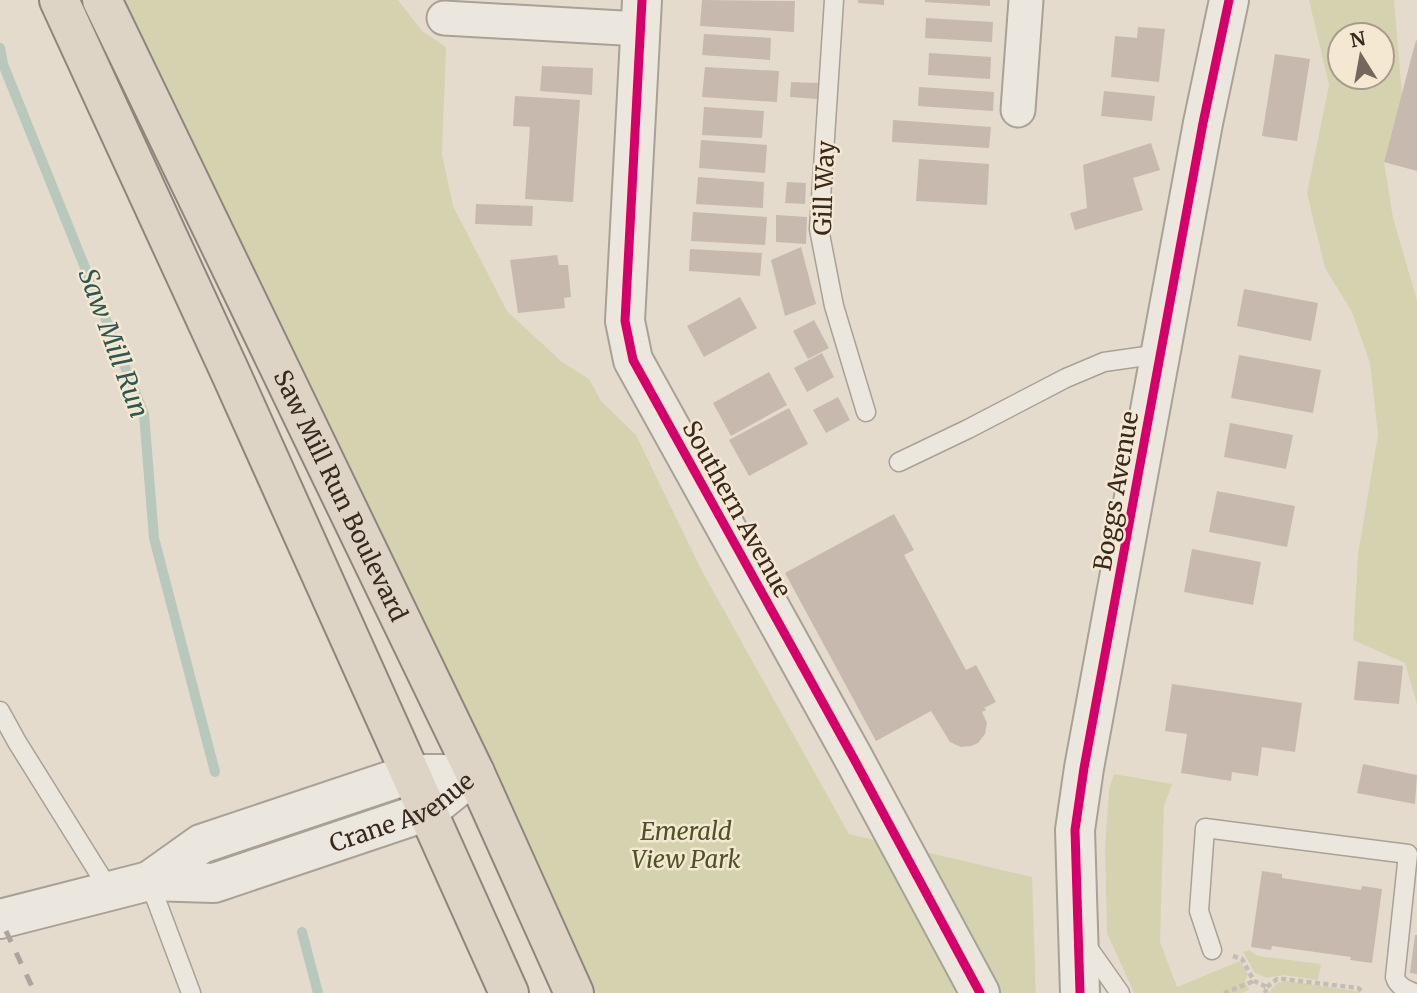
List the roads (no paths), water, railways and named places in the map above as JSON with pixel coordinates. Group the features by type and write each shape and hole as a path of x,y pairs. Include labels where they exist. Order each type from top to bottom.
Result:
{"highway":[{"name":"Saw Mill Run Boulevard","path":"59,0 231,374 509,993"},
{"name":"Saw Mill Run Boulevard","path":"103,0 475,773 574,993"}],"street":[{"path":"1018,110 1026,0"},
{"name":"Boggs Avenue","path":"1080,993 1075,830 1084,768 1203,123 1229,0"},
{"path":"444,9 641,15"},
{"name":"Southern Avenue","path":"641,15 625,321 633,360 980,993"},
{"name":"Crane Avenue","path":"149,881 201,844 410,774 475,773"},
{"name":"Crane Avenue","path":"0,919 149,881 214,883 428,811 475,773"}],"lane":[{"name":"Gill Way","path":"834,0 819,229 834,306 866,412"},
{"path":"899,462 1066,378 1104,362 1160,354"},
{"path":"0,711 110,891"},
{"path":"1212,950 1199,911 1205,828 1408,854 1395,977 1396,983 1414,993"},
{"path":"149,881 191,993"},
{"path":"1078,934 1120,993"}],"waterway":[{"name":"Saw Mill Run","path":"0,48 3,64 144,414 154,538 215,772"},
{"name":"Saw Mill Run","path":"302,932 318,993"}],"railway":[{"path":"6,931 35,993"}],"park label":[{"name":"Emerald View Park","path":"686,845"}]}
